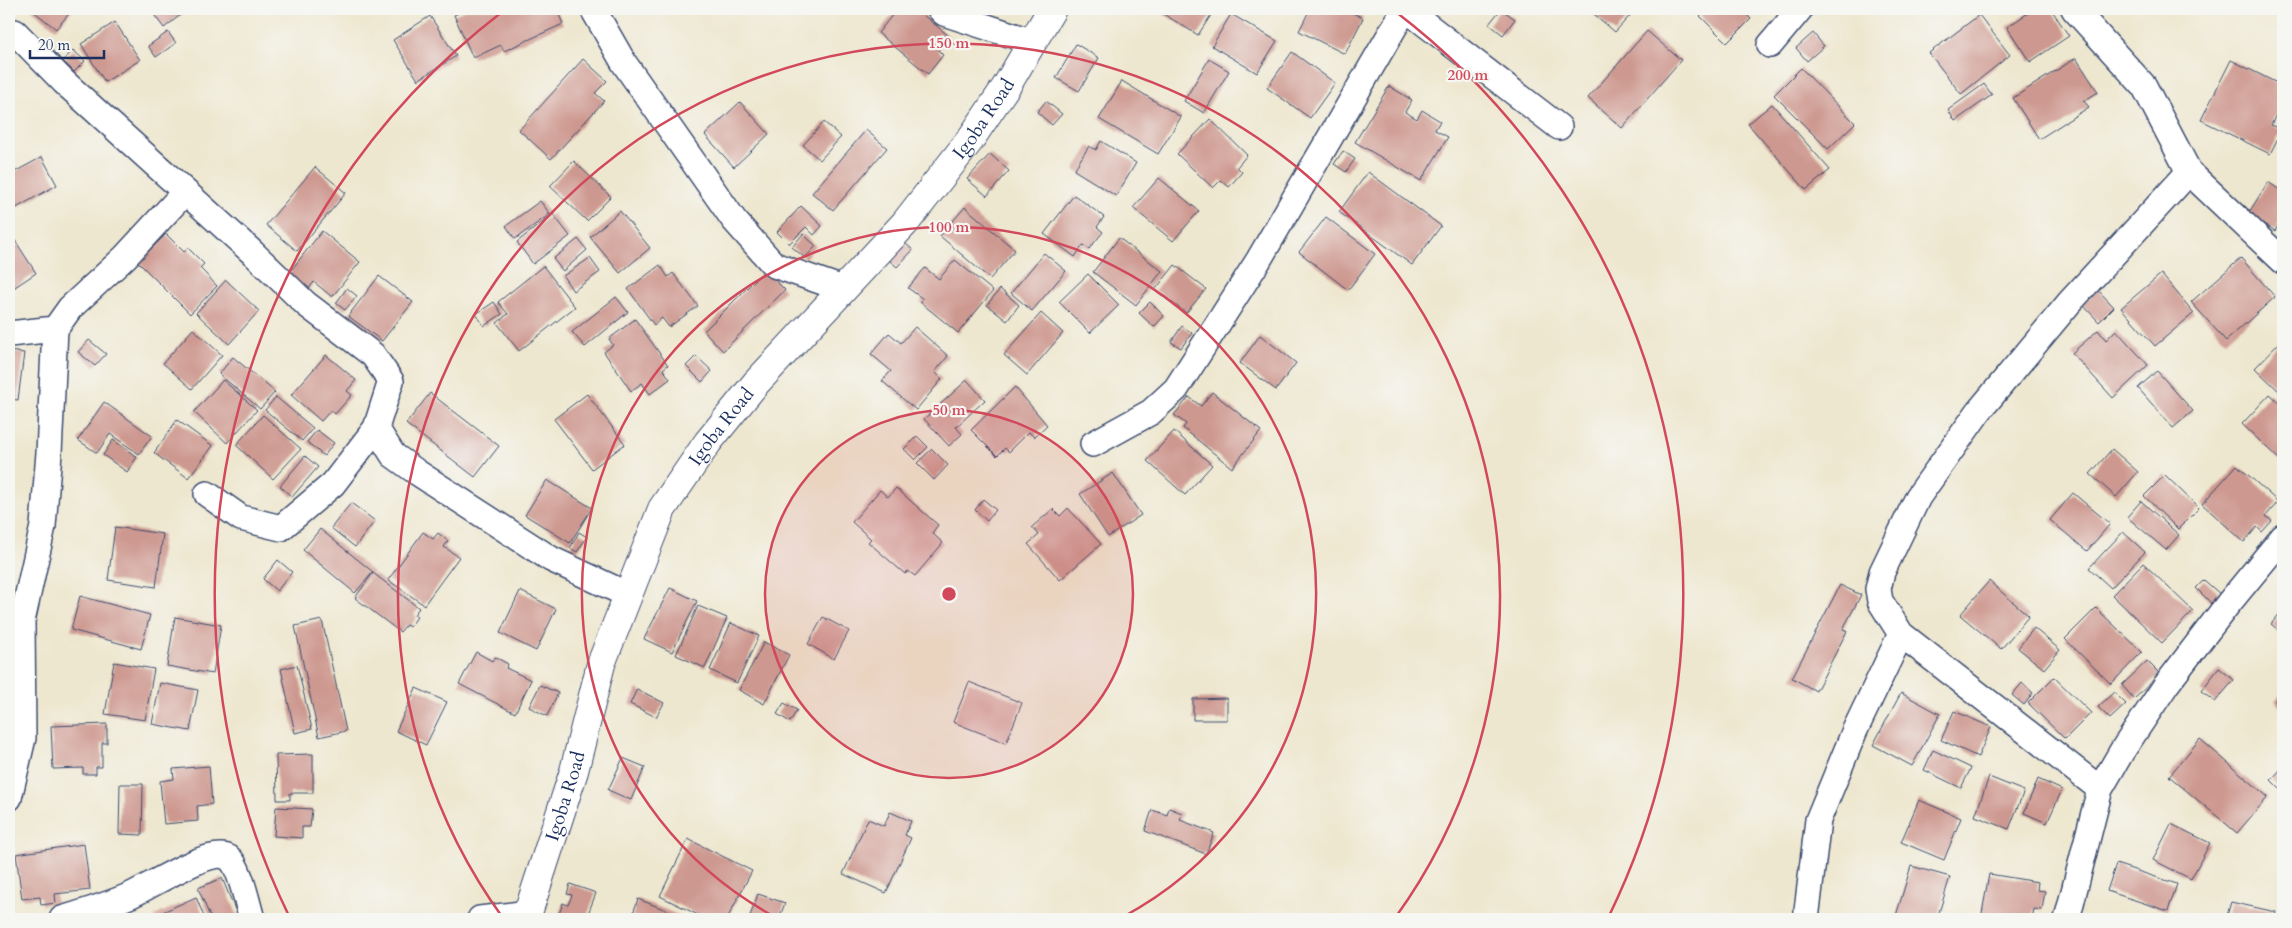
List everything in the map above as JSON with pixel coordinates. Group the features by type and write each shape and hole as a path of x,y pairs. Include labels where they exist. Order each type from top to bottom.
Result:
{"street":[{"path":"593,9 639,85 734,220 774,265 843,289"},
{"path":"940,9 944,13 1033,42"},
{"name":"Igoba Road","path":"527,916 574,771 601,664 662,508 708,442 756,383 905,223 970,140 1007,85 1052,9"},
{"path":"1093,444 1151,412 1181,383 1258,261 1406,9 1559,127"},
{"path":"1770,45 1800,9"},
{"path":"2074,9 2144,86 2189,172 2283,261"},
{"path":"9,31 16,32 64,82 184,193 253,253 306,304 372,355 391,381 376,428 333,484 280,528 241,518 207,494"},
{"path":"2100,789 1900,634 1880,601 1878,589 1882,572 1918,497 1979,411 2069,303 2189,172"},
{"path":"9,798 23,738 22,622 43,526 49,453 55,329 70,308 124,257 184,193"},
{"path":"9,334 55,329"},
{"path":"376,428 393,455 418,473 551,559 628,595"},
{"path":"2067,919 2100,789 2166,684 2283,537"},
{"path":"1806,919 1818,820 1855,730 1900,634"},
{"path":"62,919 100,908 194,862 220,855 230,859 236,868 252,919"},
{"path":"480,919 527,916"}],"building":[{"path":"31,9 73,9 56,29"},
{"path":"150,9 188,9 164,28"},
{"path":"467,9 561,9 557,10 563,24 504,51 501,45 473,58 454,15"},
{"path":"897,9 916,9 949,36 938,50 943,55 928,74 878,33"},
{"path":"1155,9 1215,9 1198,35"},
{"path":"1310,9 1345,9 1363,18 1345,54 1299,31"},
{"path":"1501,9 1515,19 1503,35 1489,24"},
{"path":"1588,9 1636,9 1615,32"},
{"path":"1707,9 1741,9 1751,19 1727,43 1700,16"},
{"path":"2034,9 2051,9 2069,36 2030,62 2007,27"},
{"path":"1231,14 1277,41 1257,73 1212,46"},
{"path":"1979,15 2010,55 1961,94 1929,53"},
{"path":"430,16 456,56 418,80 393,40"},
{"path":"115,22 140,60 105,82 81,44"},
{"path":"1647,31 1681,60 1622,128 1588,98"},
{"path":"168,32 176,43 156,57 148,46"},
{"path":"1813,33 1824,46 1807,61 1796,48"},
{"path":"1076,44 1099,58 1079,91 1056,78"},
{"path":"73,50 85,61 74,72 63,61"},
{"path":"1292,52 1335,83 1310,118 1267,88"},
{"path":"2076,58 2098,92 2084,101 2089,107 2039,139 2013,98"},
{"path":"583,59 607,81 595,93 604,101 551,159 519,130"},
{"path":"1209,59 1229,71 1204,113 1184,101"},
{"path":"2231,60 2283,86 2283,101 2271,125 2282,130 2270,154 2201,120"},
{"path":"1801,68 1855,123 1828,149 1774,95"},
{"path":"1122,81 1181,117 1158,154 1099,119"},
{"path":"1984,84 1992,95 1955,121 1948,110"},
{"path":"1389,86 1412,100 1405,112 1417,119 1422,110 1440,121 1435,130 1448,137 1421,181 1355,142"},
{"path":"1046,101 1062,114 1052,125 1037,112"},
{"path":"740,102 769,134 734,167 705,135"},
{"path":"1772,104 1830,170 1806,190 1748,124"},
{"path":"1210,119 1247,155 1237,167 1242,172 1229,187 1221,180 1213,188 1177,154"},
{"path":"824,122 841,137 820,160 803,145"},
{"path":"866,130 887,148 833,210 812,193"},
{"path":"1101,141 1136,163 1116,196 1074,170 1089,146 1096,150"},
{"path":"1343,151 1355,159 1346,172 1334,164"},
{"path":"990,154 1009,171 987,196 967,179"},
{"path":"42,157 57,185 9,212 9,175"},
{"path":"574,161 611,197 587,221 550,186"},
{"path":"315,167 346,193 297,251 266,225"},
{"path":"1368,172 1441,226 1412,265 1339,212"},
{"path":"1159,178 1199,211 1173,241 1133,208"},
{"path":"2268,182 2283,192 2283,217 2275,231 2248,214"},
{"path":"1074,195 1104,217 1097,227 1103,232 1089,249 1083,245 1075,257 1044,234"},
{"path":"540,201 550,214 515,239 506,226"},
{"path":"801,206 822,226 814,235 806,227 789,244 777,232"},
{"path":"965,207 1015,250 990,279 940,236"},
{"path":"620,211 650,248 620,273 590,237"},
{"path":"553,214 570,236 533,264 517,242"},
{"path":"1326,217 1375,254 1348,290 1299,252"},
{"path":"9,231 36,273 9,291"},
{"path":"322,231 360,262 332,297 314,282 308,290 288,274"},
{"path":"166,234 184,252 188,248 204,264 200,268 217,286 190,314 138,262"},
{"path":"803,234 816,246 805,258 792,247"},
{"path":"1119,238 1162,271 1136,305 1093,272"},
{"path":"578,239 587,250 563,271 553,259"},
{"path":"905,243 913,250 897,267 889,260"},
{"path":"1044,253 1066,271 1032,311 1011,293"},
{"path":"590,258 600,272 573,291 563,276"},
{"path":"2241,258 2275,297 2226,341 2191,302"},
{"path":"955,260 993,291 958,333 920,302 923,299 908,288 925,268 939,279"},
{"path":"660,265 668,277 673,273 698,306 669,327 662,318 654,325 628,289"},
{"path":"1175,265 1206,289 1186,313 1155,290"},
{"path":"543,266 575,307 519,351 497,323 508,314 498,302"},
{"path":"765,270 785,290 723,351 704,331"},
{"path":"1088,274 1119,305 1090,333 1059,302"},
{"path":"2161,274 2194,313 2155,346 2121,308"},
{"path":"379,276 413,302 382,341 348,316"},
{"path":"226,280 259,311 229,344 196,313"},
{"path":"347,288 357,296 345,310 336,303"},
{"path":"1000,289 1019,305 1007,321 987,305"},
{"path":"2097,289 2114,307 2099,322 2082,304"},
{"path":"616,297 628,312 585,347 572,332"},
{"path":"494,302 502,314 484,326 476,314"},
{"path":"1150,302 1164,316 1154,327 1139,313"},
{"path":"1041,313 1063,333 1027,375 1004,355"},
{"path":"635,319 668,365 663,369 670,379 650,394 642,383 631,391 604,352 613,345 609,339"},
{"path":"1182,326 1192,333 1181,348 1171,342"},
{"path":"915,327 948,356 935,372 942,379 916,410 882,381 891,371 871,354 889,333 901,343"},
{"path":"193,329 222,355 192,389 163,363"},
{"path":"2098,330 2106,340 2116,330 2148,365 2113,398 2072,353"},
{"path":"1260,335 1296,363 1276,390 1240,363"},
{"path":"2283,339 2283,395 2255,368"},
{"path":"89,340 106,354 95,366 78,352"},
{"path":"9,351 24,353 18,400 9,399"},
{"path":"326,355 356,380 347,391 352,395 335,414 331,410 321,421 291,395"},
{"path":"696,356 712,371 702,382 686,366"},
{"path":"233,357 275,392 260,409 219,374"},
{"path":"2157,371 2193,411 2173,428 2138,388"},
{"path":"223,380 257,410 227,443 194,412"},
{"path":"967,380 985,400 956,427 962,434 949,446 924,419"},
{"path":"1015,387 1047,425 1034,437 1029,432 1009,452 1005,448 997,456 971,430"},
{"path":"1212,392 1261,431 1232,468 1183,428 1186,424 1174,415 1189,397 1201,406"},
{"path":"430,393 499,446 475,477 406,424"},
{"path":"587,394 625,444 592,469 554,419"},
{"path":"2270,394 2283,406 2283,463 2242,424"},
{"path":"276,397 313,428 302,441 265,410"},
{"path":"104,402 152,436 139,454 110,434 97,453 78,440"},
{"path":"263,415 301,449 273,479 236,445"},
{"path":"177,420 213,446 188,478 154,453"},
{"path":"317,430 334,443 324,456 307,442"},
{"path":"1174,431 1212,465 1185,495 1147,461"},
{"path":"917,436 928,447 915,460 904,449"},
{"path":"113,440 137,457 127,472 103,455"},
{"path":"932,449 948,465 934,480 917,463"},
{"path":"2112,449 2138,472 2116,497 2090,474"},
{"path":"305,456 318,467 292,497 280,486"},
{"path":"2237,465 2278,502 2266,516 2272,521 2262,532 2257,527 2244,542 2202,504"},
{"path":"1113,473 1141,515 1108,537 1080,494"},
{"path":"2165,475 2199,508 2178,529 2144,496"},
{"path":"547,480 592,508 570,543 525,515"},
{"path":"896,488 938,525 932,533 943,543 915,576 908,571 905,574 868,542 871,539 852,522 880,490 888,497"},
{"path":"2073,493 2110,524 2087,551 2050,520"},
{"path":"983,499 996,510 987,521 975,510"},
{"path":"2141,501 2179,535 2166,550 2127,517"},
{"path":"351,503 375,521 355,547 331,528"},
{"path":"1068,508 1101,544 1060,580 1028,544 1039,535 1032,527 1053,509 1060,516"},
{"path":"115,527 163,534 156,587 108,580"},
{"path":"320,529 373,572 355,593 303,550"},
{"path":"423,532 433,539 438,533 448,541 444,547 459,557 424,605 388,580"},
{"path":"579,532 587,537 577,552 570,548"},
{"path":"2123,532 2145,552 2111,588 2089,568"},
{"path":"278,560 292,572 277,591 263,579"},
{"path":"2143,563 2193,611 2162,643 2112,595"},
{"path":"373,573 419,608 414,615 417,617 410,627 406,625 400,632 355,598"},
{"path":"2204,580 2221,595 2212,604 2196,588"},
{"path":"1989,581 2029,616 2001,649 1960,615"},
{"path":"1840,585 1861,595 1843,629 1847,631 1816,691 1792,678"},
{"path":"670,588 697,601 672,652 644,639"},
{"path":"520,591 556,609 536,651 500,633"},
{"path":"80,596 150,615 141,649 71,630"},
{"path":"698,606 727,618 705,668 676,655"},
{"path":"2096,608 2142,652 2111,684 2065,639"},
{"path":"2283,612 2283,634 2271,624"},
{"path":"175,617 221,625 213,674 167,666"},
{"path":"823,617 849,631 834,659 808,644"},
{"path":"322,620 346,731 319,737 295,626"},
{"path":"731,623 759,636 737,683 710,670"},
{"path":"2034,628 2060,650 2044,669 2018,648"},
{"path":"764,642 789,655 764,704 739,690"},
{"path":"476,652 492,661 495,657 508,664 506,668 531,680 515,713 459,684"},
{"path":"2147,661 2160,674 2134,699 2122,685"},
{"path":"114,662 154,669 145,720 105,714"},
{"path":"297,665 312,729 295,733 281,669"},
{"path":"2219,668 2234,680 2215,702 2201,691"},
{"path":"2054,677 2091,713 2065,739 2028,703"},
{"path":"969,682 1022,703 1006,743 953,722"},
{"path":"160,683 198,690 190,731 152,724"},
{"path":"2022,683 2033,693 2024,705 2012,695"},
{"path":"540,685 558,693 547,716 529,707"},
{"path":"416,688 447,702 426,745 396,731"},
{"path":"637,689 664,703 656,717 630,704"},
{"path":"2283,690 2283,708 2275,701"},
{"path":"2114,692 2126,704 2110,719 2098,707"},
{"path":"1901,693 1940,714 1912,766 1873,745"},
{"path":"1227,698 1227,720 1193,720 1193,699"},
{"path":"784,703 797,710 790,722 777,714"},
{"path":"1954,711 1991,727 1978,757 1941,740"},
{"path":"107,724 107,743 102,743 102,767 96,767 96,774 83,774 83,768 53,769 51,726"},
{"path":"2200,739 2268,797 2237,833 2169,776"},
{"path":"1933,750 1971,768 1961,788 1924,770"},
{"path":"313,754 313,793 290,793 290,800 277,800 276,755"},
{"path":"623,758 645,767 631,800 608,790"},
{"path":"209,766 212,804 197,806 198,821 164,824 160,781 174,779 173,769"},
{"path":"2283,767 2283,792 2271,780"},
{"path":"1989,777 2024,791 2009,829 1975,816"},
{"path":"2038,779 2062,790 2047,823 2024,813"},
{"path":"120,784 143,784 142,835 119,834"},
{"path":"1919,800 1961,818 1944,860 1901,842"},
{"path":"276,807 312,809 310,827 302,827 302,838 274,836"},
{"path":"1169,808 1182,813 1180,820 1214,833 1206,854 1145,831 1152,810 1167,815"},
{"path":"890,812 911,821 905,835 911,838 886,893 843,874 868,819 884,826"},
{"path":"2171,824 2210,843 2191,879 2153,860"},
{"path":"688,839 752,871 727,919 706,919 660,896"},
{"path":"84,844 90,890 55,894 56,903 41,905 40,897 22,899 16,854"},
{"path":"2116,864 2177,884 2168,911 2107,891"},
{"path":"1911,866 1950,877 1937,919 1895,919"},
{"path":"1989,874 2038,882 2037,890 2045,891 2042,910 2034,909 2032,919 1981,919"},
{"path":"222,878 239,919 211,919 198,888"},
{"path":"570,884 596,893 586,919 557,919 563,903 568,905 572,895 567,894"},
{"path":"758,894 785,903 779,919 749,919"},
{"path":"196,897 205,919 156,919 154,916"},
{"path":"638,899 689,919 640,919 632,916"},
{"path":"2231,902 2276,912 2274,919 2226,919"}]}
